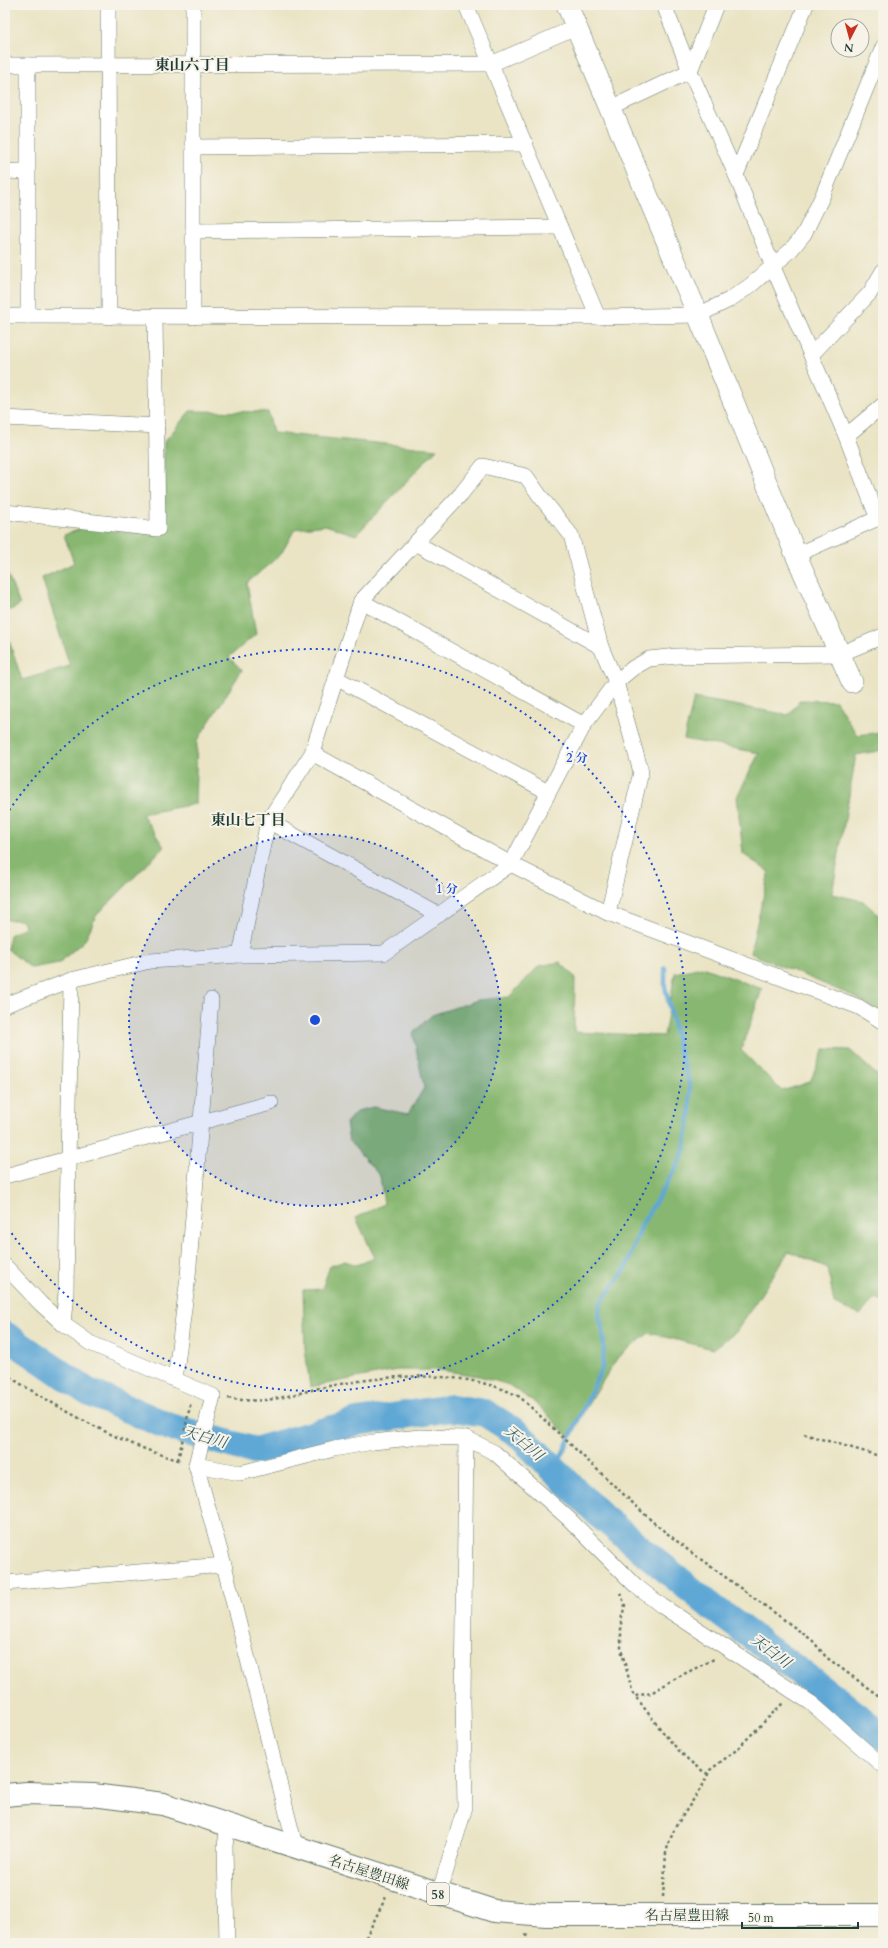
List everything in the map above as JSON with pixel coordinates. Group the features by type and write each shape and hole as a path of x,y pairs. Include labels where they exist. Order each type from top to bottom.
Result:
{"main road":[{"name":"名古屋豊田線","path":"5,1795 27,1793 93,1795 163,1804 296,1849 494,1911 546,1915 883,1916"}],"street":[{"path":"108,5 109,317"},
{"path":"192,317 194,5"},
{"path":"466,5 598,317"},
{"path":"567,5 698,315 796,555 852,682"},
{"path":"664,5 690,71 736,175 773,267 880,518 796,555"},
{"path":"611,108 690,71 716,5"},
{"path":"736,175 806,5"},
{"path":"5,65 491,64 576,27"},
{"path":"5,316 598,317 698,315 729,300 773,267 790,251 812,220 882,50"},
{"path":"28,65 28,316"},
{"path":"193,147 526,144"},
{"path":"5,171 27,172"},
{"path":"193,231 560,228"},
{"path":"811,355 870,293 883,270"},
{"path":"5,512 158,529 155,317"},
{"path":"846,436 883,405"},
{"path":"5,418 157,426"},
{"path":"240,955 268,821 312,753 361,601 461,494 483,466 526,476 571,535 601,647 616,682 641,772 608,914"},
{"path":"416,543 601,647"},
{"path":"361,601 584,725"},
{"path":"5,1005 71,980 150,961 240,955 384,953 511,864 584,725 616,682 633,668 649,659 677,656 840,654 883,636"},
{"path":"336,678 548,792"},
{"path":"312,753 511,864 608,914 859,1008 883,1022"},
{"path":"268,821 439,915"},
{"path":"64,1324 69,1158 71,980"},
{"path":"175,1380 188,1277 203,1120 211,1000"},
{"path":"5,1176 271,1102"},
{"path":"5,1266 41,1304 64,1324 90,1343 213,1396 196,1465 224,1565 296,1849"},
{"path":"196,1465 240,1473 334,1449 379,1441 420,1436 466,1438 495,1453 569,1520 636,1586 662,1606 811,1703 883,1766"},
{"path":"439,1894 465,1807 463,1701 466,1438"},
{"path":"5,1583 224,1565"},
{"path":"227,1943 225,1846 228,1826"}],"path":[{"path":"5,1374 31,1391 98,1427 142,1447 196,1465"},
{"path":"213,1396 242,1401 270,1401 320,1388 377,1379 445,1377 477,1381 507,1390 520,1397 653,1522 688,1550 812,1640 826,1657 883,1699"},
{"path":"178,1460 192,1397"},
{"path":"804,1434 883,1457"},
{"path":"615,1565 613,1570 615,1580 625,1605 621,1620 621,1649 633,1694 665,1734 699,1769 708,1774"},
{"path":"635,1696 651,1693 678,1677 718,1657 727,1648"},
{"path":"662,1915 666,1853 676,1826 710,1770 735,1750 794,1691"},
{"path":"363,1943 394,1880"}],"green space":[{"path":"190,411 268,412 273,433 437,449 356,535 325,525 295,529 281,554 247,583 256,634 229,657 242,670 197,741 195,804 142,814 164,847 96,916 85,940 59,963 31,968 7,949 10,935 25,927 23,920 5,920 5,628 22,680 70,666 42,578 74,563 64,535 83,528 163,534 164,442"},
{"path":"5,568 20,605 5,613"},
{"path":"694,698 789,715 800,700 836,701 857,735 883,732 883,750 856,755 832,894 863,901 883,919 883,1014 853,996 750,953 769,872 743,854 737,797 759,753 684,739"},
{"path":"560,962 575,977 574,1032 664,1036 675,973 702,967 762,989 741,1050 782,1091 810,1082 824,1049 850,1050 883,1081 883,1302 875,1298 860,1315 834,1304 828,1268 789,1251 736,1332 713,1349 649,1333 618,1357 568,1436 538,1405 509,1385 479,1376 440,1370 397,1370 310,1387 305,1348 303,1290 322,1289 330,1266 345,1261 357,1265 375,1258 356,1218 384,1204 380,1176 349,1141 346,1123 357,1111 373,1107 408,1114 424,1088 413,1033 432,1015 478,1000 509,997 539,966"}],"waterway":[{"path":"555,1470 602,1368 604,1348 603,1330 599,1316 600,1304 626,1268 642,1224 676,1168 684,1151 690,1112 690,1087 678,1046 665,986 665,968"},
{"name":"天白川","path":"5,1335 88,1392 170,1427 255,1451 357,1422 452,1408 485,1413 517,1433 602,1517 712,1607 836,1699 883,1737"}],"district":[{"name":"東山六丁目","path":"192,65"},
{"name":"東山七丁目","path":"248,820"}]}
